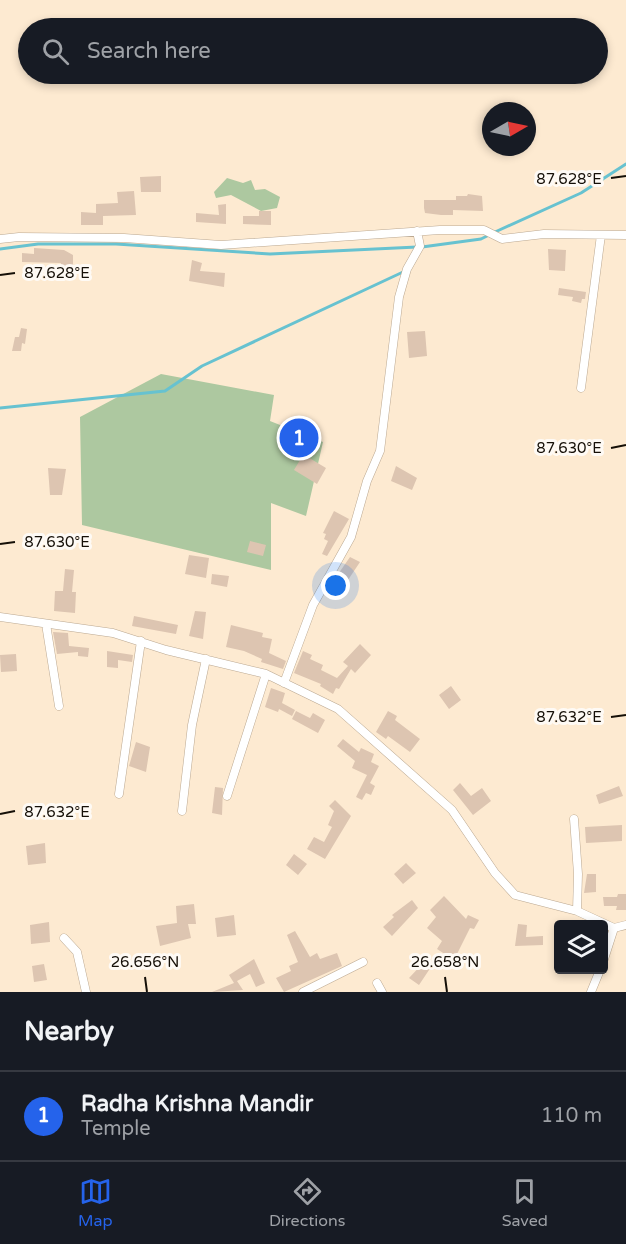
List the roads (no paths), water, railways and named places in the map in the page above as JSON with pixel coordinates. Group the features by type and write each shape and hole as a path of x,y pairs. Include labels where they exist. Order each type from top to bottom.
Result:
{"street":[{"path":"0,239 19,237 124,238 221,245 417,231 484,230 502,239 544,234 626,235"},
{"path":"284,682 313,605 351,537 367,481 380,451 399,297 407,269 420,246 417,231"},
{"path":"581,388 601,235"},
{"path":"0,617 113,633 166,650 266,674 284,682 338,709 444,802 452,810 495,873 515,895 577,911 614,928 626,925"},
{"path":"46,624 60,706"},
{"path":"119,794 141,641"},
{"path":"182,812 192,725 206,659"},
{"path":"227,796 266,674"},
{"path":"574,819 578,874 577,911"},
{"path":"608,945 614,928"},
{"path":"64,938 77,952 86,992"},
{"path":"303,992 363,963"},
{"path":"591,992 598,974"},
{"path":"377,983 382,992"}],"waterway":[{"path":"495,232 581,193 626,164"},
{"path":"422,247 481,239 489,235"},
{"path":"0,249 38,244 116,244 270,254 417,247"},
{"path":"0,408 165,391 202,366 403,272"}],"place":[{"name":"Radha Krishna Mandir","path":"299,438"}]}
